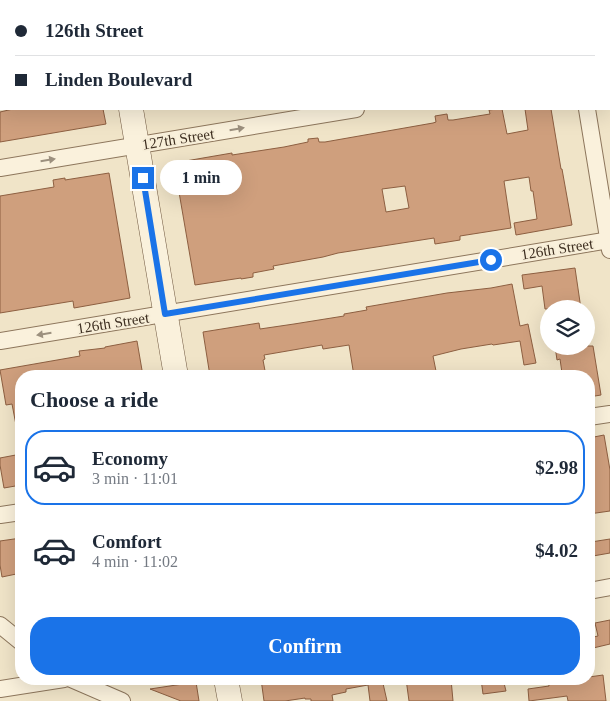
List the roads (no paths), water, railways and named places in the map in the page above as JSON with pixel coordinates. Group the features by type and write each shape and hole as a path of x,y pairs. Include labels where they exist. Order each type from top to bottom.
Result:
{"main road":[{"path":"131,110 175,370"},
{"path":"227,685 230,701"}],"street":[{"name":"127th Street","path":"0,168 350,110"},
{"path":"586,110 609,243"},
{"name":"126th Street","path":"0,341 609,243"},
{"path":"595,416 610,414"},
{"path":"0,515 15,513"},
{"path":"595,589 610,587"},
{"path":"0,626 15,637"},
{"path":"0,689 26,685"},
{"path":"84,685 122,701"}]}
